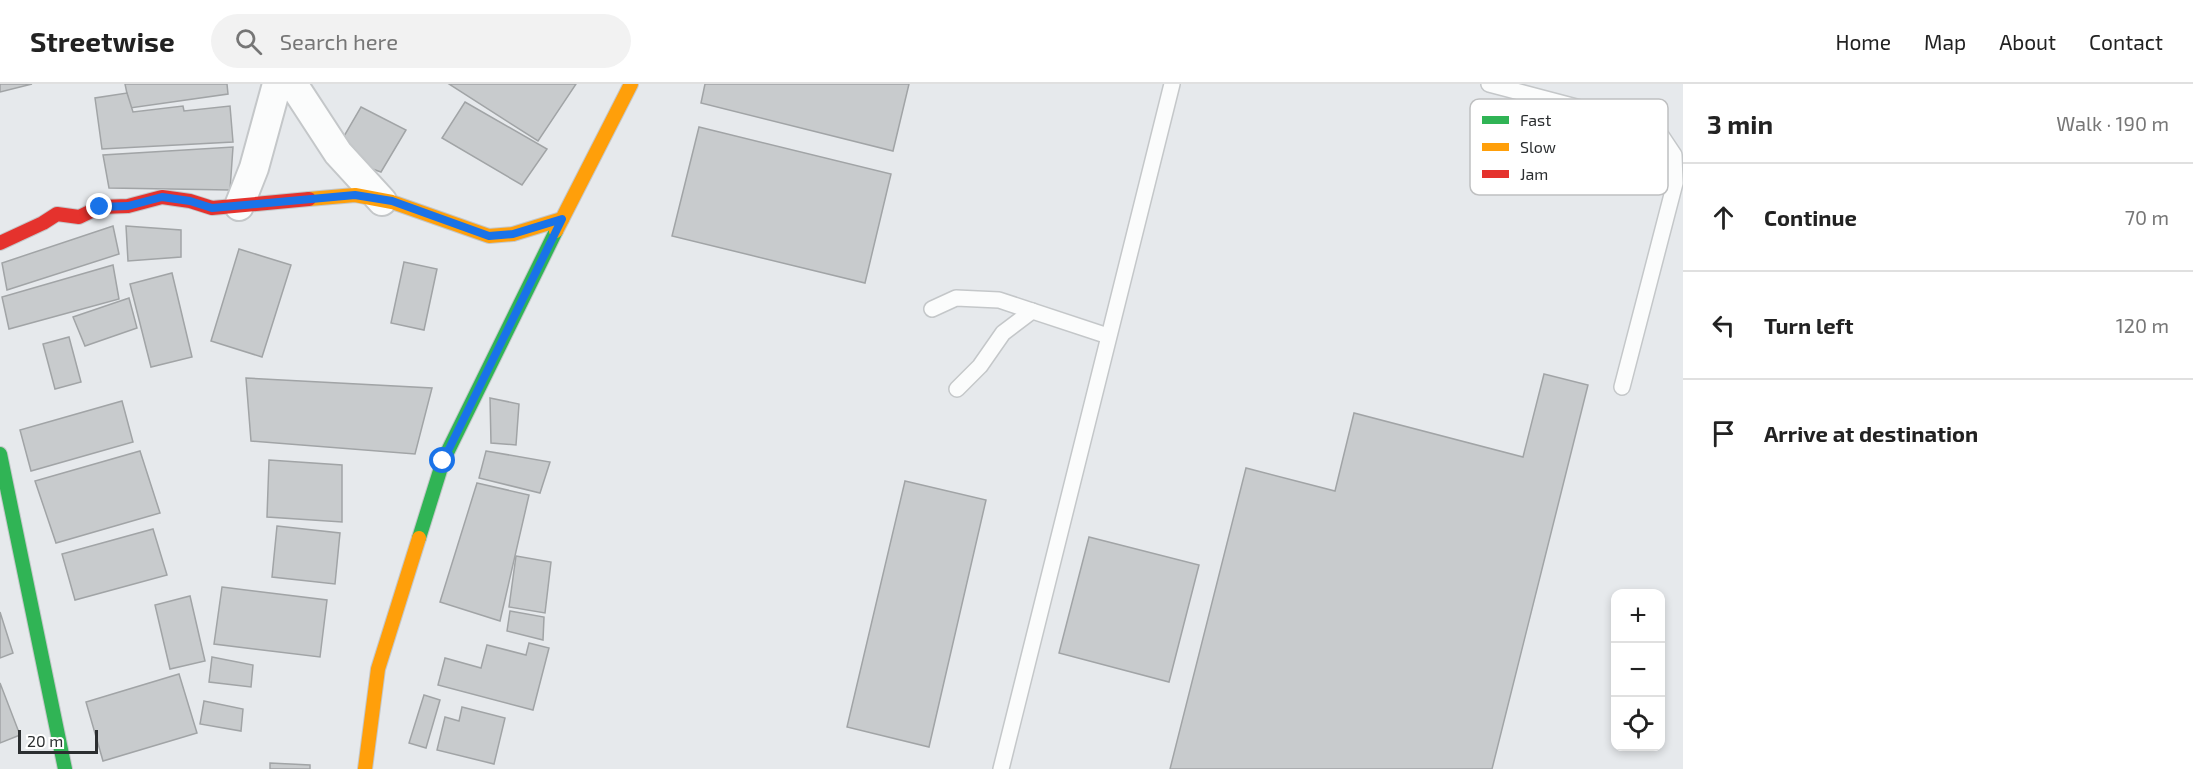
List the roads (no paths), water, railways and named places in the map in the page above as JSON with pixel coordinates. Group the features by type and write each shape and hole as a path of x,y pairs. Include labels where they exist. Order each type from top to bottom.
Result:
{"street":[{"path":"239,206 254,168 277,84"},
{"path":"294,84 338,153 382,201"},
{"path":"365,769 378,669 443,461 631,84"},
{"path":"0,243 44,223 57,214 79,217 100,207 128,206 162,197 190,201 212,208 355,195 392,201 489,236 513,234 562,219"},
{"path":"0,454 65,769"}],"lane":[{"path":"1001,769 1172,84"},
{"path":"1489,84 1546,99"},
{"path":"1622,387 1675,183 1674,155 1668,146"},
{"path":"932,309 956,298 999,300 1108,336"},
{"path":"957,389 980,366 1003,333 1032,311"}]}
